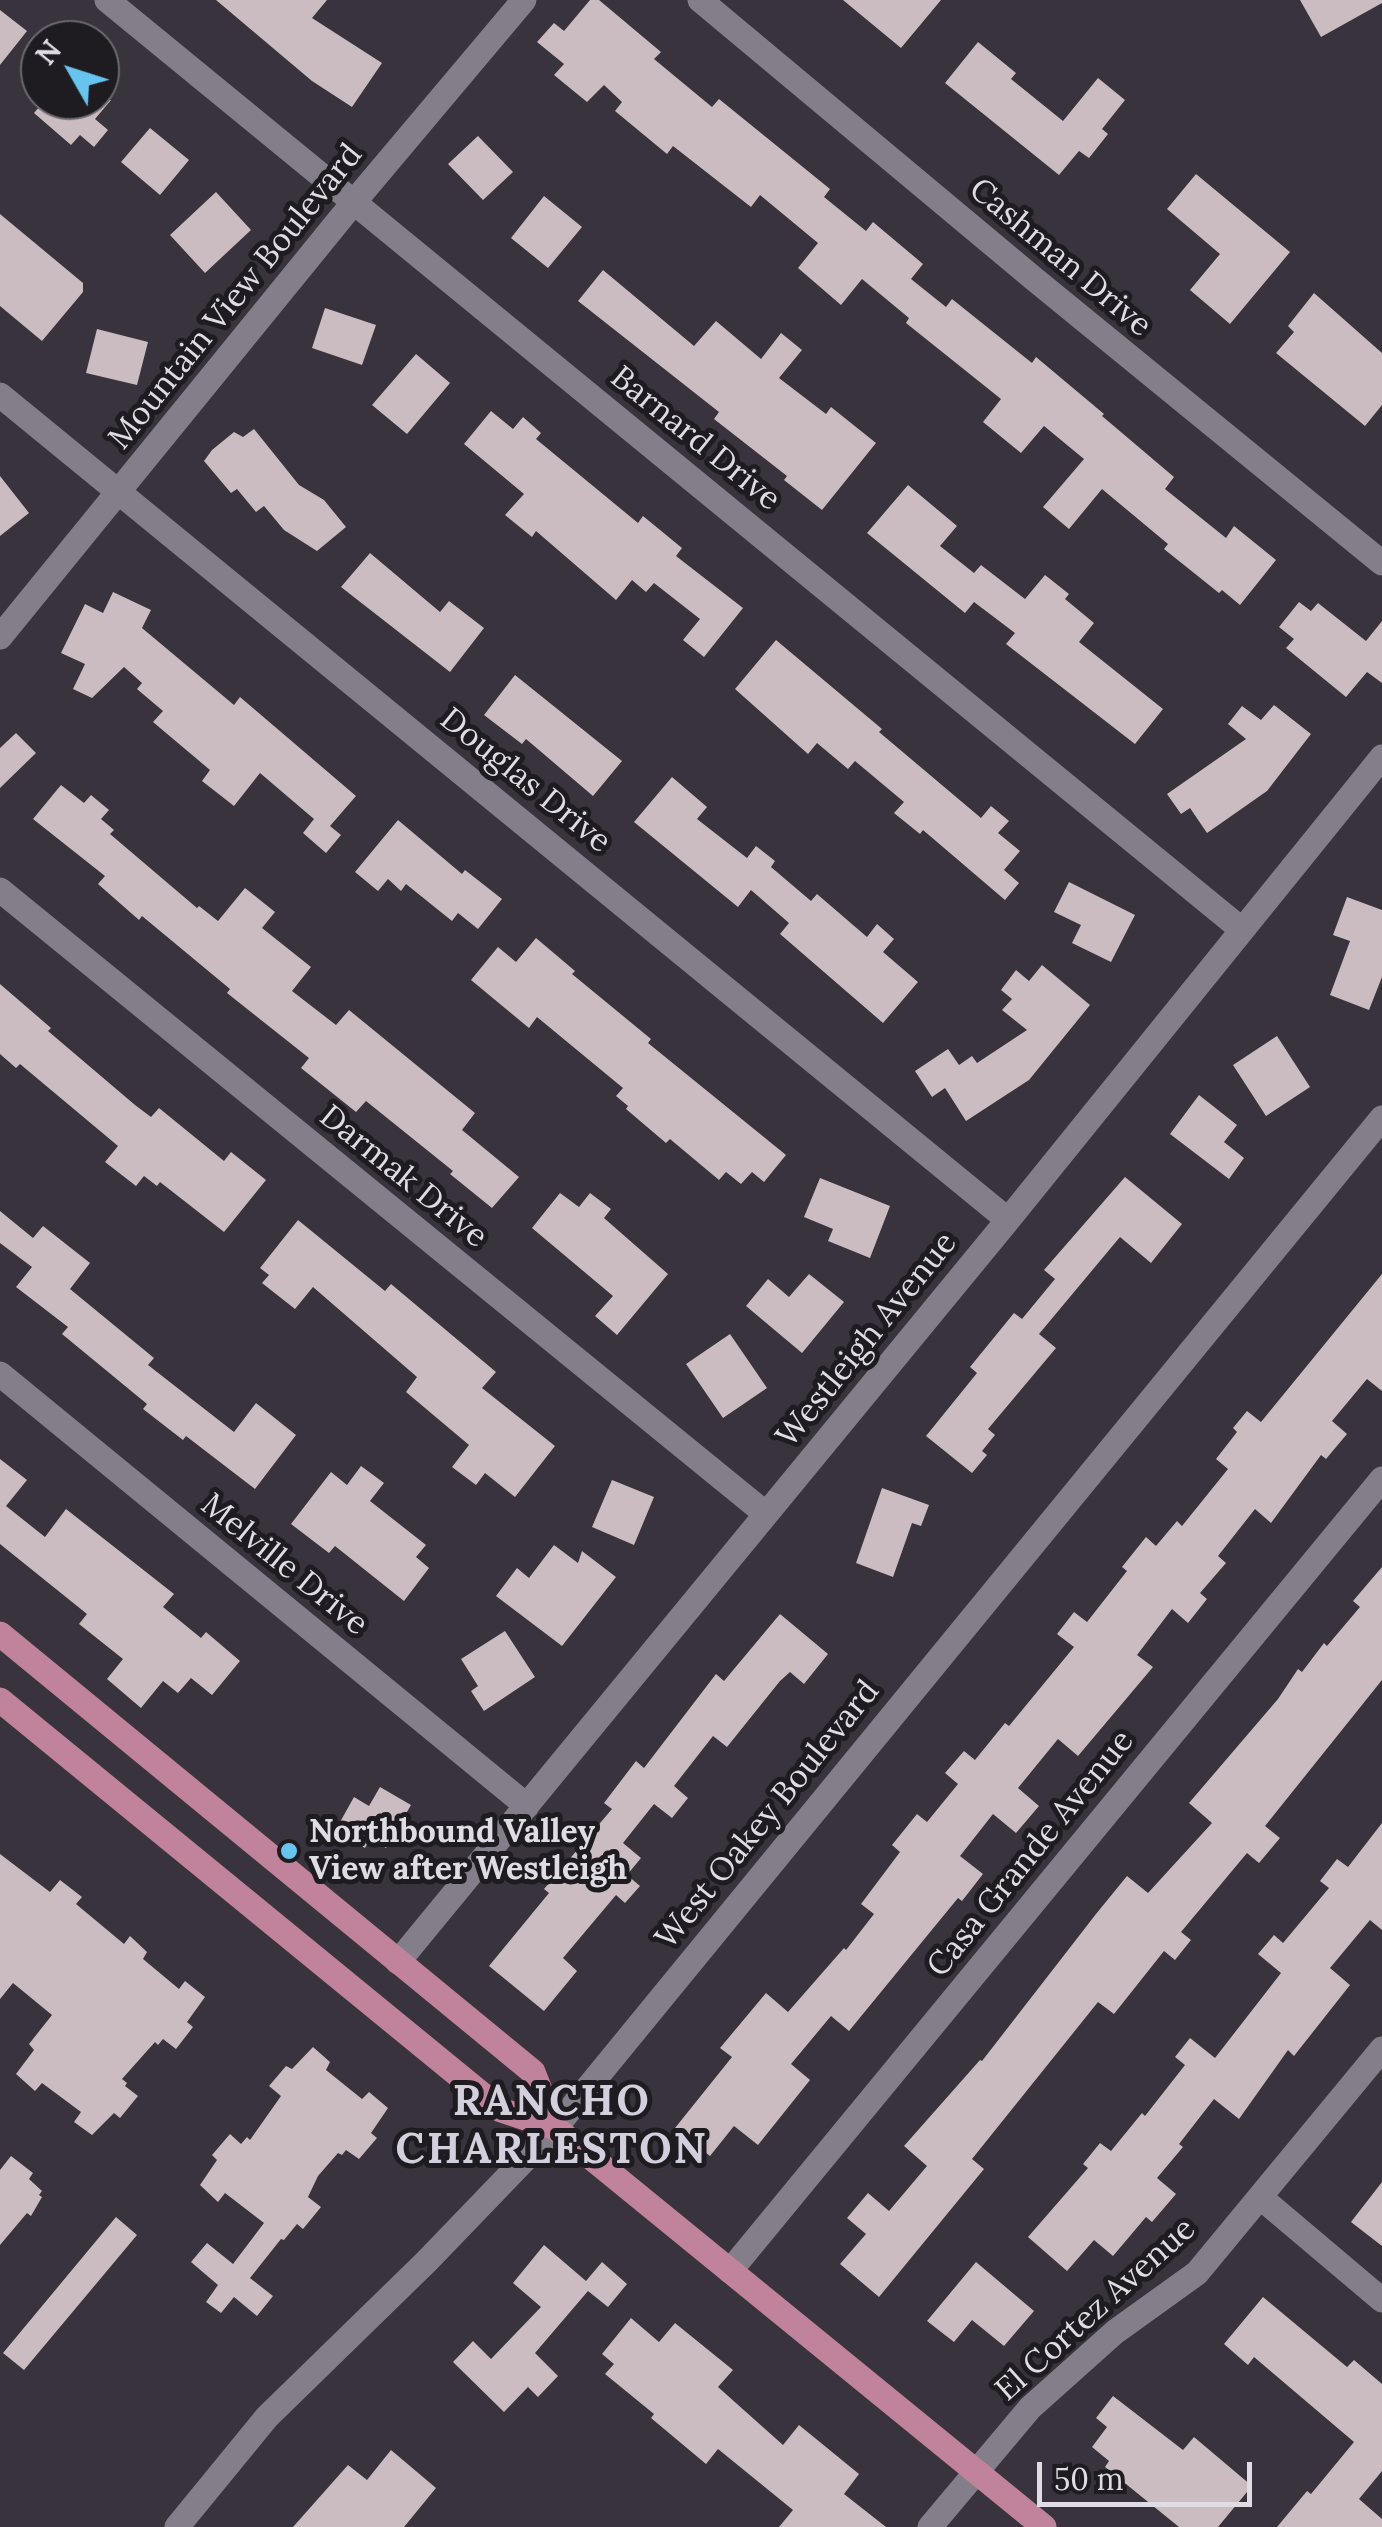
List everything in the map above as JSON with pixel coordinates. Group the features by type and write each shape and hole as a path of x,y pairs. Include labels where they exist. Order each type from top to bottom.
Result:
{"main road":[{"path":"0,1634 533,2072 555,2128"},
{"path":"0,1700 501,2110 555,2128 1044,2527"}],"street":[{"name":"Barnard Drive","path":"107,0 1240,928"},
{"name":"Mountain View Boulevard","path":"0,637 524,0"},
{"name":"Cashman Drive","path":"700,0 1032,278 1382,563"},
{"name":"Douglas Drive","path":"0,395 1008,1220"},
{"name":"Westleigh Avenue","path":"398,1962 1008,1220 1240,928 1382,757"},
{"name":"Darmak Drive","path":"0,890 766,1514"},
{"name":"West Oakey Boulevard","path":"177,2527 267,2417 428,2261 555,2128 1382,1118"},
{"name":"Melville Drive","path":"0,1374 526,1806"},
{"name":"Casa Grande Avenue","path":"730,2271 1382,1479"},
{"name":"El Cortez Avenue","path":"930,2527 1030,2408 1115,2332 1196,2273 1382,2048"},
{"path":"1260,2197 1382,2300"}],"building":[{"path":"216,0 327,0 312,18 382,63 352,107 312,81"},
{"path":"590,0 599,0 661,52 654,59 712,107 719,99 830,189 824,197 866,231 873,222 923,264 911,279 946,307 952,299 1032,363 1036,357 1104,414 1174,477 1165,489 1226,538 1234,526 1276,560 1240,605 1164,549 1168,544 1102,489 1069,529 1043,507 1084,459 1044,426 1021,453 983,422 1001,399 906,323 909,318 862,279 841,305 798,268 818,243 760,195 751,207 673,146 667,154 615,111 622,102 604,85 587,102 554,75 564,64 537,42 554,23 564,31"},
{"path":"843,0 941,0 901,48"},
{"path":"1300,0 1382,0 1382,3 1321,37"},
{"path":"0,10 20,26 20,40 0,65"},
{"path":"978,42 1016,73 1011,79 1063,121 1098,78 1125,100 1102,129 1108,134 1089,158 1079,151 1059,175 945,83"},
{"path":"42,120 96,120 108,130 94,147 80,135 71,145"},
{"path":"150,128 189,160 160,195 121,162"},
{"path":"478,136 513,172 483,200 448,164"},
{"path":"1196,174 1290,252 1230,324 1190,290 1220,254 1167,209"},
{"path":"216,192 251,230 205,273 170,235"},
{"path":"544,196 582,227 548,268 511,238"},
{"path":"0,214 83,283 83,292 42,341 0,306"},
{"path":"603,270 694,346 716,321 761,359 781,333 802,350 779,378 826,414 831,407 876,443 822,510 784,480 787,476 714,419 719,412 578,301"},
{"path":"1314,293 1382,353 1382,405 1365,426 1276,353 1294,332 1288,326"},
{"path":"325,308 376,325 362,365 312,348"},
{"path":"97,329 148,342 137,385 86,373"},
{"path":"416,354 450,383 407,434 372,405"},
{"path":"491,411 513,429 523,417 541,433 536,439 638,523 643,516 682,548 676,556 743,608 704,657 683,640 700,619 654,583 646,592 632,580 616,600 536,531 532,537 505,515 524,494 464,444"},
{"path":"254,429 299,485 324,500 346,527 317,551 284,530 264,506 256,512 237,489 231,493 204,461 234,432 243,437"},
{"path":"0,476 29,513 0,536"},
{"path":"908,485 957,526 940,546 974,573 981,565 1025,599 1045,575 1069,594 1065,599 1094,623 1079,642 1163,709 1135,744 1006,644 1015,633 974,602 965,613 867,533"},
{"path":"370,553 440,612 449,601 484,628 450,672 341,587"},
{"path":"113,592 151,610 142,628 234,705 240,697 356,796 330,826 341,835 326,853 303,833 314,819 260,773 234,806 202,781 210,770 153,722 163,711 137,689 142,683 124,667 92,698 73,689 85,664 61,653 85,604 103,613"},
{"path":"1299,602 1311,611 1318,603 1366,641 1382,621 1382,683 1367,672 1346,697 1286,648 1294,639 1279,627"},
{"path":"776,640 981,818 991,806 1009,821 998,833 1020,851 1004,870 1019,883 1005,900 923,830 920,834 894,813 904,802 855,761 848,769 817,743 808,754 735,689"},
{"path":"515,675 622,761 593,796 526,739 522,744 484,715"},
{"path":"1274,705 1311,734 1267,791 1207,833 1190,808 1181,814 1167,794 1246,739 1228,724 1242,706 1261,720"},
{"path":"16,733 36,753 0,788 0,748"},
{"path":"672,777 707,807 697,819 747,858 756,846 775,861 771,867 811,901 817,894 867,937 877,924 894,939 883,952 918,982 883,1023 780,934 789,923 751,890 738,907 634,822"},
{"path":"61,785 84,803 91,795 109,810 101,819 114,830 110,834 197,908 218,921 245,888 275,912 262,928 311,967 292,991 336,1025 349,1010 475,1113 462,1130 519,1177 492,1208 366,1101 356,1112 301,1068 309,1058 227,993 230,989 142,916 139,920 98,884 105,876 33,819"},
{"path":"398,820 462,874 465,870 502,899 478,929 458,913 452,921 406,884 401,891 388,879 378,891 355,872"},
{"path":"1069,882 1135,915 1111,962 1072,943 1081,925 1054,912"},
{"path":"1347,897 1382,910 1382,977 1369,1010 1330,995 1350,941 1333,935"},
{"path":"536,938 575,971 572,974 651,1039 648,1043 786,1155 764,1182 752,1172 741,1184 726,1172 719,1180 626,1109 628,1106 616,1096 623,1088 537,1017 529,1028 471,980 498,947 516,962"},
{"path":"1042,965 1090,1005 1029,1080 966,1121 945,1088 932,1097 915,1071 948,1049 959,1065 972,1056 977,1063 1027,1030 1002,1010 1012,999 1001,990 1016,970 1029,981"},
{"path":"0,984 51,1028 48,1031 151,1117 159,1108 224,1161 231,1152 266,1180 224,1232 160,1182 157,1186 144,1176 136,1186 105,1162 118,1146 20,1064 16,1068 0,1054"},
{"path":"1277,1036 1310,1087 1266,1116 1233,1065"},
{"path":"1199,1095 1237,1125 1224,1142 1244,1158 1229,1179 1170,1134"},
{"path":"1125,1177 1182,1224 1151,1263 1120,1237 1039,1334 1056,1348 988,1429 995,1435 982,1451 987,1455 972,1473 926,1436 977,1373 970,1367 1014,1313 1022,1319 1055,1279 1044,1270"},
{"path":"820,1178 890,1206 870,1258 828,1241 833,1229 804,1217"},
{"path":"560,1193 579,1207 590,1193 611,1209 604,1218 668,1274 617,1335 595,1316 613,1296 532,1228"},
{"path":"0,1211 33,1238 43,1226 90,1263 70,1289 154,1358 148,1365 234,1432 256,1403 296,1435 255,1489 186,1436 183,1440 143,1409 147,1404 62,1334 68,1327 16,1287 32,1267 0,1243"},
{"path":"298,1220 385,1291 391,1284 496,1372 482,1388 555,1446 515,1497 485,1473 476,1485 452,1467 469,1445 406,1392 417,1377 313,1287 295,1309 262,1283 269,1275 260,1268"},
{"path":"809,1274 844,1302 802,1353 746,1306 768,1279 789,1297"},
{"path":"1382,1274 1382,1391 1367,1379 1332,1421 1347,1434 1326,1459 1321,1455 1271,1523 1255,1509 1218,1556 1226,1563 1200,1593 1207,1599 1188,1623 1172,1609 1137,1655 1153,1667 1078,1756 1058,1739 1018,1788 1039,1806 1016,1833 993,1814 960,1856 983,1874 962,1901 958,1898 849,2031 831,2016 791,2064 810,2080 758,2145 734,2126 710,2156 675,2128 732,2057 720,2048 766,1993 788,2012 846,1950 874,1914 861,1904 900,1852 892,1845 917,1814 927,1822 958,1784 945,1773 964,1751 975,1760 1005,1723 1009,1726 1074,1647 1057,1634 1074,1612 1087,1622 1127,1571 1122,1567 1146,1537 1156,1546 1177,1521 1182,1526 1228,1469 1216,1459 1237,1432 1233,1428 1247,1411 1261,1422"},
{"path":"730,1334 767,1388 723,1418 686,1364"},
{"path":"0,1459 27,1480 6,1506 45,1537 66,1509 174,1594 163,1607 201,1638 206,1632 240,1661 212,1695 191,1678 178,1693 163,1681 141,1708 107,1679 123,1659 79,1624 87,1614 0,1544"},
{"path":"361,1466 384,1483 370,1501 426,1545 416,1557 429,1568 404,1601 335,1546 329,1553 291,1524 331,1472 347,1485"},
{"path":"612,1480 654,1497 634,1545 592,1527"},
{"path":"882,1488 929,1505 921,1526 912,1523 893,1577 856,1563"},
{"path":"554,1545 578,1563 582,1551 616,1577 562,1646 496,1596 517,1568 529,1578"},
{"path":"1382,1567 1382,1680 1265,1826 1280,1838 1259,1863 1247,1853 1181,1932 1191,1940 1175,1960 1164,1951 1114,2014 1098,2002 972,2159 984,2169 879,2297 840,2264 866,2234 847,2218 868,2193 889,2211 927,2166 904,2146 982,2061 1127,1876 1148,1893 1212,1823 1189,1803 1278,1699 1298,1669 1302,1672 1360,1607 1353,1601"},
{"path":"780,1614 828,1654 804,1684 790,1672 780,1681 727,1747 713,1736 674,1786 688,1798 672,1818 654,1804 623,1843 641,1858 627,1875 640,1886 625,1903 616,1895 563,1958 577,1971 544,2011 489,1966 549,1893 544,1889 612,1809 604,1803 636,1761 644,1768 716,1674 724,1681"},
{"path":"505,1631 535,1677 484,1711 471,1691 478,1686 461,1659"},
{"path":"380,1787 411,1805 386,1848 370,1838 365,1848 335,1831 354,1797 369,1806"},
{"path":"1382,1823 1382,1930 1370,1920 1330,1968 1350,1985 1294,2056 1288,2050 1239,2119 1214,2099 1157,2178 1176,2194 1152,2222 1146,2217 1113,2256 1094,2240 1067,2271 1028,2237 1088,2168 1083,2164 1100,2143 1111,2151 1142,2113 1145,2116 1185,2065 1175,2057 1190,2038 1215,2058 1281,1973 1258,1954 1274,1935 1283,1943 1329,1888 1320,1881 1337,1859 1348,1867"},
{"path":"0,1854 50,1892 60,1880 82,1897 76,1904 124,1944 130,1936 147,1952 143,1959 179,1989 185,1981 205,1997 187,2022 193,2027 176,2049 163,2039 158,2045 155,2042 122,2079 138,2096 120,2118 114,2113 92,2135 74,2122 81,2112 42,2083 35,2091 16,2074 34,2050 29,2044 52,2015 13,1983 0,1999"},
{"path":"313,2047 330,2062 326,2070 362,2099 369,2092 388,2108 371,2133 377,2138 359,2159 346,2150 342,2155 338,2153 318,2176 308,2197 321,2207 303,2229 297,2224 281,2239 250,2278 273,2296 257,2316 234,2297 221,2313 206,2302 218,2285 191,2262 207,2243 233,2264 264,2223 225,2193 218,2202 200,2185 217,2160 212,2155 230,2134 241,2144 247,2137 250,2140 281,2096 269,2086 286,2066 292,2069"},
{"path":"11,2156 33,2173 29,2179 42,2191 42,2197 31,2216 27,2213 0,2245 0,2170"},
{"path":"1382,2182 1382,2246 1351,2222"},
{"path":"116,2217 137,2235 24,2370 3,2353"},
{"path":"544,2245 586,2281 602,2262 627,2284 608,2307 588,2291 535,2353 558,2376 538,2397 528,2387 504,2412 453,2362 473,2341 491,2359 541,2307 513,2283"},
{"path":"976,2262 1034,2311 1004,2346 972,2320 954,2342 927,2321"},
{"path":"1263,2297 1347,2367 1354,2360 1382,2384 1382,2471 1359,2499 1382,2519 1382,2527 1277,2527 1307,2491 1311,2494 1354,2442 1254,2357 1248,2365 1224,2344"},
{"path":"631,2318 659,2342 675,2323 733,2370 718,2387 783,2445 799,2425 859,2474 844,2494 886,2527 779,2527 793,2510 718,2449 706,2464 605,2374 614,2364 602,2354"},
{"path":"1113,2396 1183,2450 1194,2437 1252,2486 1218,2527 1179,2527 1105,2467 1109,2461 1092,2447 1107,2427 1096,2418"},
{"path":"391,2450 436,2488 404,2527 293,2527 348,2465 367,2480"}],"place":[{"name":"Northbound Valley View after Westleigh","path":"289,1851"}],"district":[{"name":"RANCHO CHARLESTON","path":"552,2127"}]}
